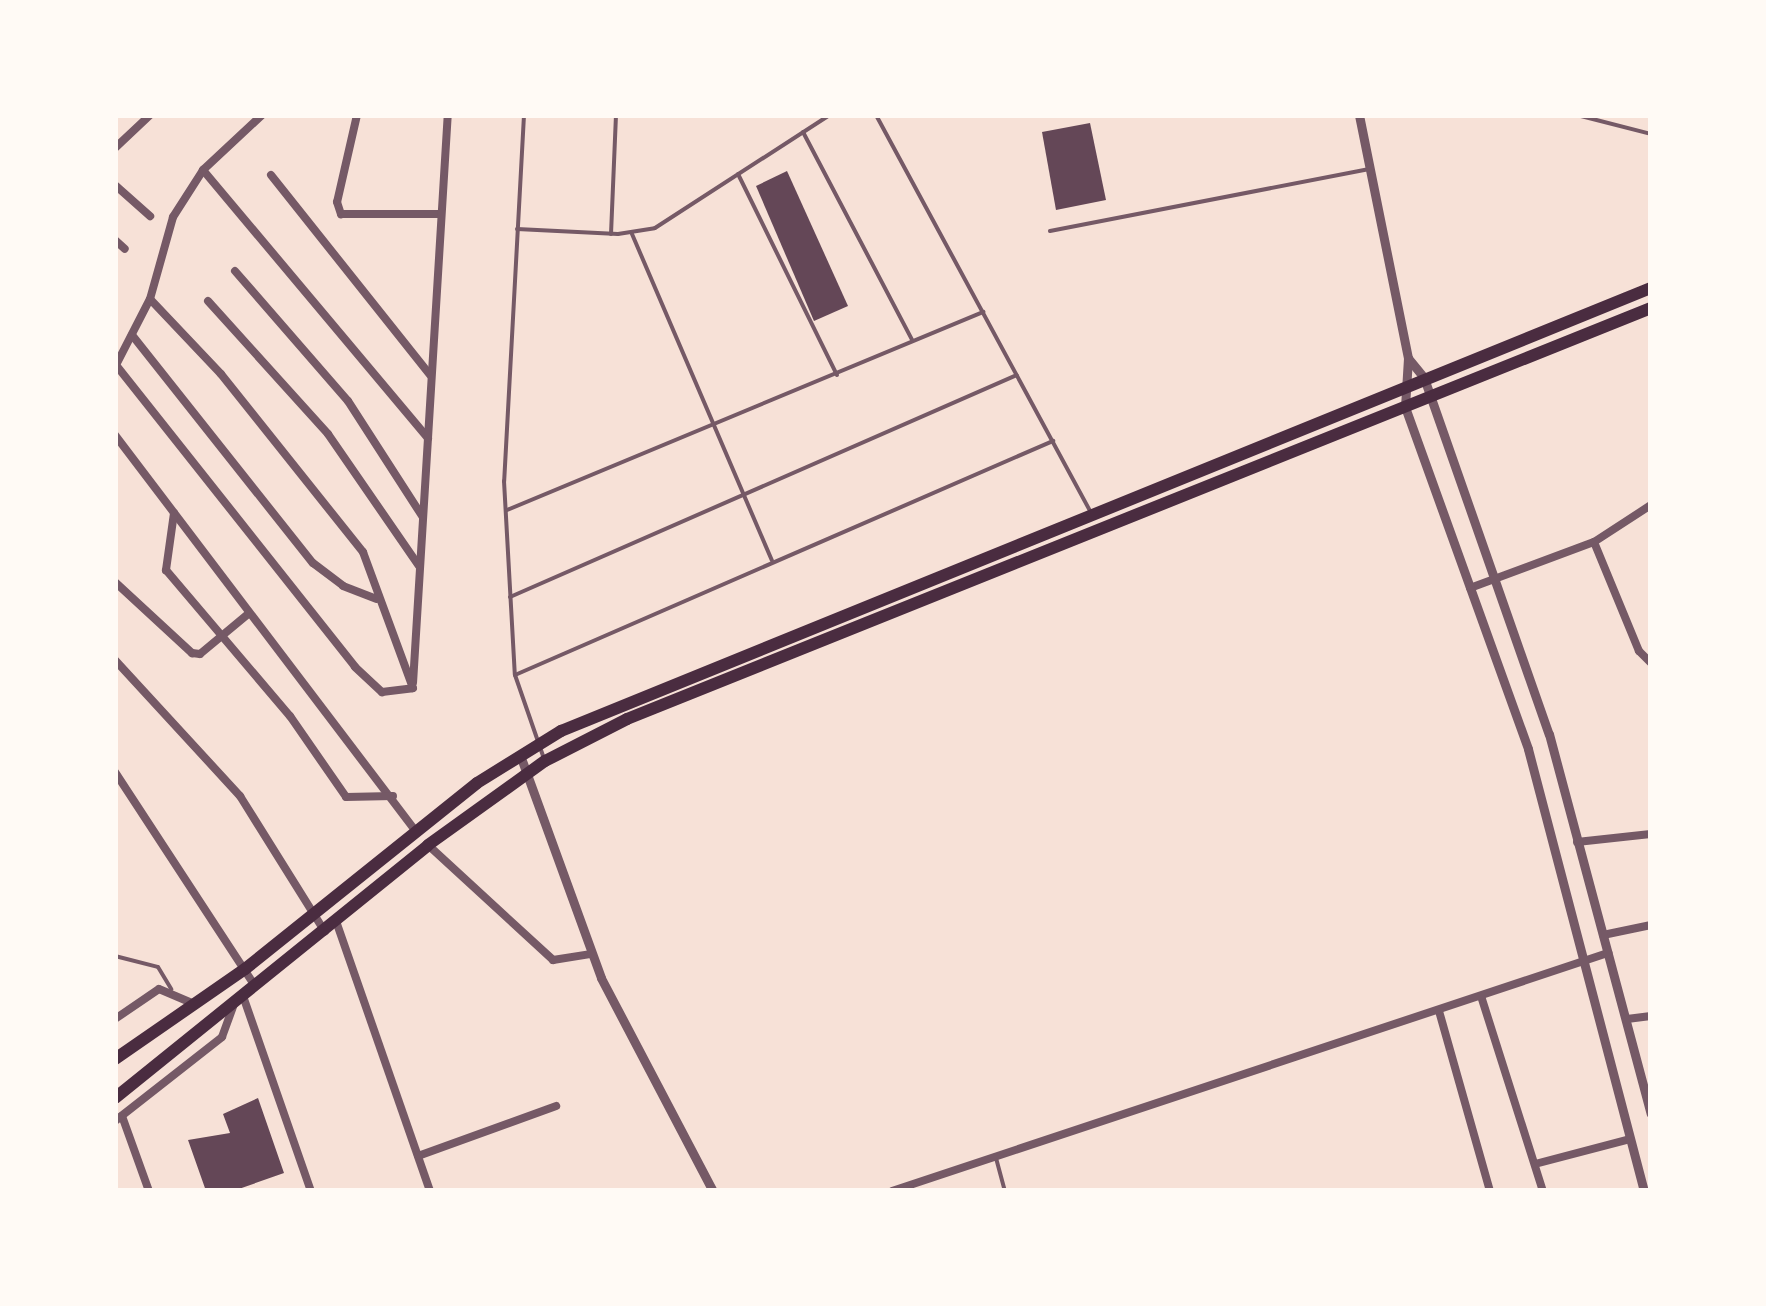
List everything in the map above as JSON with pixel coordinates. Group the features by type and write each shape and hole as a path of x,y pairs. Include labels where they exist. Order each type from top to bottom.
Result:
{"highway":[{"path":"115,1060 246,970 416,831 538,744 636,696 1651,288"},
{"path":"115,1098 428,845 545,760 627,719 1101,534 1651,308"}],"street":[{"path":"115,148 150,115"},
{"path":"262,115 204,170 174,217 150,298 116,366 355,666 382,692 413,688"},
{"path":"357,115 337,202 341,214 439,214"},
{"path":"413,688 448,115"},
{"path":"1360,115 1408,358 1402,387 1405,407 1528,749 1644,1191"},
{"path":"115,128 126,138"},
{"path":"204,170 428,438"},
{"path":"271,175 432,376"},
{"path":"115,185 150,216"},
{"path":"115,240 125,250"},
{"path":"235,271 344,396 422,516"},
{"path":"150,298 221,374 363,552 413,688"},
{"path":"208,301 328,434 419,566"},
{"path":"132,334 313,562 343,586 378,600"},
{"path":"1408,358 1424,378 1549,734 1651,1114"},
{"path":"115,435 416,831"},
{"path":"1470,588 1594,542 1651,505"},
{"path":"174,513 164,565 346,797 393,796"},
{"path":"1594,542 1639,651 1651,664"},
{"path":"115,582 192,653 200,654 248,614"},
{"path":"115,660 240,796 325,932"},
{"path":"520,755 592,954 713,1191"},
{"path":"115,772 246,970 244,996 222,1038 119,1118 149,1191"},
{"path":"1578,842 1651,834"},
{"path":"428,845 553,960 592,954"},
{"path":"336,922 430,1191"},
{"path":"1602,935 1651,924"},
{"path":"892,1191 1608,953"},
{"path":"115,1019 147,995 171,990 195,1004"},
{"path":"244,996 311,1191"},
{"path":"1481,996 1543,1191"},
{"path":"1439,1011 1490,1191"},
{"path":"1627,1019 1651,1016"},
{"path":"418,1156 556,1106"},
{"path":"1535,1164 1630,1139"}],"lane":[{"path":"524,115 505,511 515,675 545,760"},
{"path":"611,234 616,115"},
{"path":"517,229 632,234 655,228 830,115"},
{"path":"876,115 1101,534"},
{"path":"1578,115 1651,134"},
{"path":"803,132 914,342"},
{"path":"1050,231 1368,169"},
{"path":"738,174 838,375"},
{"path":"632,234 772,562"},
{"path":"505,511 713,429 982,312"},
{"path":"510,597 744,498 1016,374"},
{"path":"515,675 1052,441"},
{"path":"115,956 158,967 171,990"},
{"path":"996,1158 1005,1191"}],"building":[{"path":"1090,123 1106,200 1056,210 1042,132"},
{"path":"787,171 848,306 814,321 756,186"},
{"path":"258,1098 284,1173 233,1191 206,1191 188,1140 230,1133 223,1114"}]}
